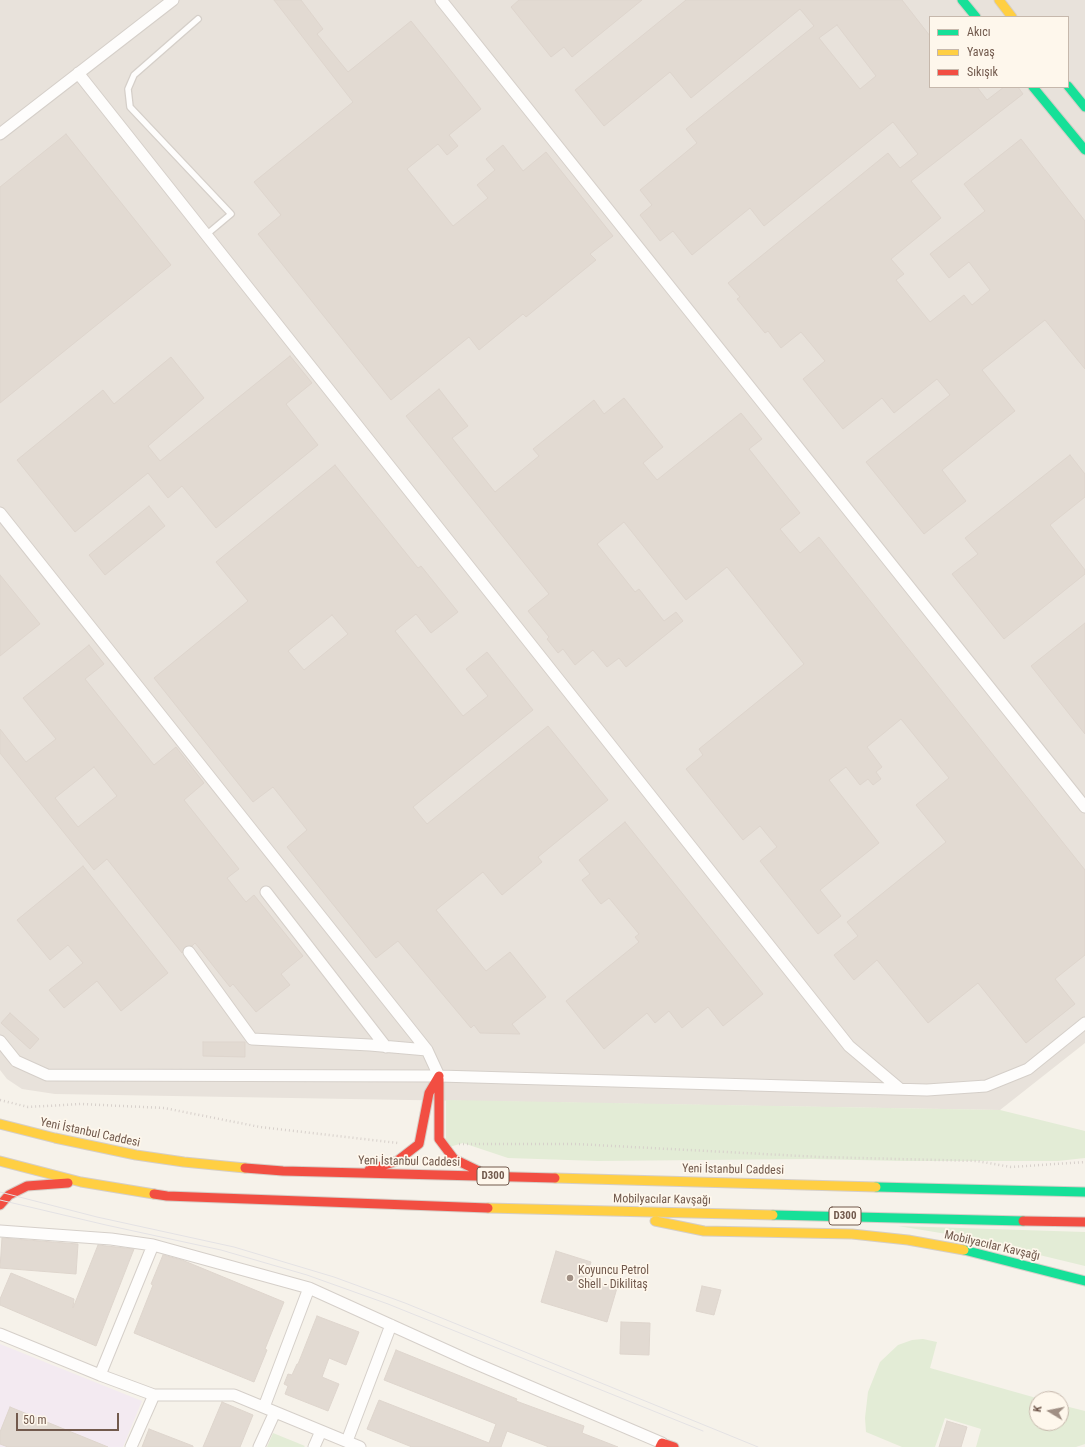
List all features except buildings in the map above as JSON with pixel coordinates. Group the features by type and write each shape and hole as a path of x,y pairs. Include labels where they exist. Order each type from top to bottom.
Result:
{"main road":[{"path":"962,0 975,16"},
{"path":"999,0 1011,16"},
{"path":"1069,87 1085,107"},
{"path":"1034,88 1085,150"},
{"path":"355,1174 397,1161 419,1144 429,1094 439,1076"},
{"path":"439,1076 439,1139 454,1159 488,1176"},
{"name":"Yeni İstanbul Caddesi","path":"0,1124 94,1147 184,1162 283,1171 991,1189"},
{"name":"D300","path":"0,1161 81,1182 167,1196 431,1207 606,1210"},
{"path":"0,1205 9,1195 27,1186 81,1182"},
{"name":"D300","path":"991,1189 1042,1182"},
{"path":"991,1189 1085,1192"},
{"name":"Mobilyacılar Kavşağı","path":"606,1210 1085,1222"},
{"name":"Mobilyacılar Kavşağı","path":"606,1210 704,1231 852,1234 908,1240 974,1252 1085,1281"},
{"path":"661,1445 674,1447"}],"street":[{"path":"0,134 173,0"},
{"path":"441,0 1085,807"},
{"path":"78,73 849,1046 900,1089"},
{"path":"0,513 427,1050 439,1076"},
{"path":"266,892 386,1047"},
{"path":"189,952 252,1039 427,1050"},
{"path":"0,1041 16,1061 47,1075 439,1076 927,1090 986,1086 1028,1069 1085,1023"},
{"path":"0,1231 111,1239 152,1245 309,1288 661,1445"},
{"path":"100,1375 152,1245"},
{"path":"264,1407 309,1288"},
{"path":"347,1441 391,1325"},
{"path":"0,1334 100,1375 154,1395 234,1395 360,1447"},
{"path":"131,1447 154,1395"},
{"path":"260,1447 275,1412"},
{"path":"314,1447 320,1430"}],"lane":[{"path":"198,19 134,75 128,89 130,107 231,214 206,235"}],"path":[{"path":"0,1100 28,1107 81,1104 164,1108 260,1127 419,1144"},
{"path":"444,1146 463,1143 576,1144 820,1157 977,1161 1011,1167 1085,1162"}],"shaded area":[{"path":"0,0 1085,0 1085,1043 1000,1110 55,1094 22,1089 7,1079 0,1070"},
{"path":"0,1344 142,1401 123,1447 0,1447"}],"green space":[{"path":"446,1100 1000,1110 1085,1131 1085,1158 1058,1161 903,1161 811,1159 598,1161 508,1158 463,1143 446,1148"},
{"path":"898,1226 1085,1232 1085,1266 965,1237"},
{"path":"923,1339 937,1342 930,1368 1029,1396 1029,1431 1069,1431 1069,1407 1085,1411 1085,1444 1076,1447 976,1447 981,1429 945,1418 935,1447 902,1447 866,1432 865,1418 868,1392 880,1362 898,1345 912,1340"},
{"path":"273,1433 305,1446 267,1447"}],"tram line":[{"path":"0,1192 97,1217 234,1247 334,1277 405,1303 758,1447"},
{"path":"0,1200 221,1250 307,1275 388,1304 703,1431"}],"traffic: fast":[{"path":"962,0 975,16"},
{"path":"1069,87 1085,107"},
{"path":"1034,88 1085,150"},
{"path":"876,1187 1085,1192"},
{"path":"773,1215 1023,1221"},
{"path":"964,1250 1085,1281"}],"traffic: slow":[{"path":"999,0 1011,16"},
{"path":"0,1124 55,1138 136,1155 184,1162 245,1168"},
{"path":"0,1161 81,1182 154,1194"},
{"path":"555,1178 876,1187"},
{"path":"488,1208 773,1215"},
{"path":"655,1221 704,1231 852,1234 908,1240 964,1250"}],"traffic: jam":[{"path":"369,1170 397,1161 419,1144 429,1093 439,1076"},
{"path":"439,1079 439,1139 454,1159 485,1174"},
{"path":"245,1168 283,1171 555,1178"},
{"path":"0,1205 9,1195 27,1186 68,1183"},
{"path":"154,1194 167,1196 488,1208"},
{"path":"1023,1221 1085,1222"},
{"path":"660,1447 662,1443 674,1447"}],"place":[{"name":"Koyuncu Petrol Shell - Dikilitaş","path":"570,1278"}]}
